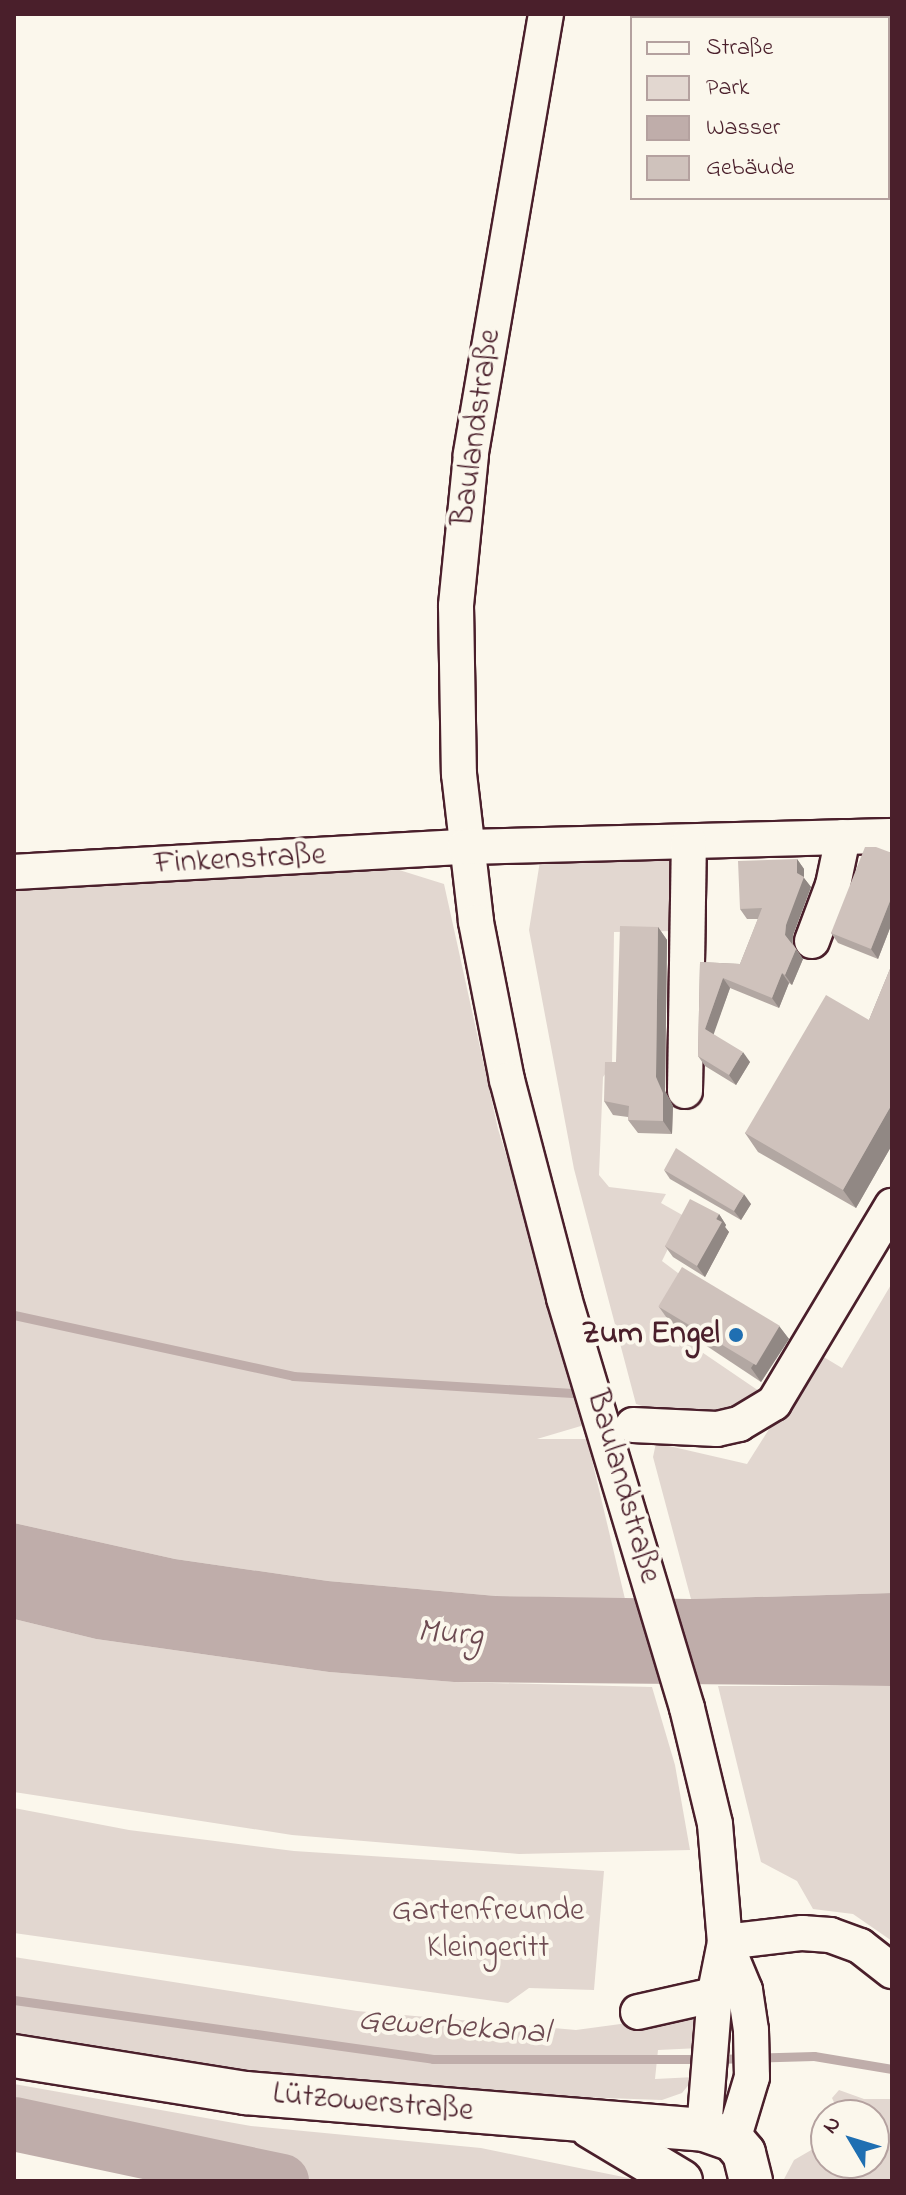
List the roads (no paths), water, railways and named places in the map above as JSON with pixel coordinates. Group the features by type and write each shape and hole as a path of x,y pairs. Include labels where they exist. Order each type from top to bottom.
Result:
{"main road":[{"name":"Lützowerstraße","path":"14,2056 245,2093 718,2135"},
{"path":"580,2121 681,2181"},
{"name":"Baulandstraße","path":"708,2181 718,2135 744,2153 751,2181"}],"street":[{"name":"Baulandstraße","path":"546,14 471,455 456,606 465,847 507,1080 564,1298 687,1708 715,1824 725,1942 724,2002 708,2073 718,2135"},
{"path":"465,847 892,836"},
{"path":"812,941 833,885 843,837"},
{"path":"685,1091 689,842"},
{"name":"Finkenstraße","path":"14,872 465,847"},
{"path":"633,1425 717,1429 739,1424 774,1403 889,1216"},
{"path":"725,1942 802,1933 830,1935 860,1946 892,1971"},
{"name":"Baulandstraße","path":"718,2135 752,2077 751,2030 724,2002"},
{"path":"638,2012 724,2002"}],"water":[{"name":"Murg","path":"14,1523 175,1559 328,1581 496,1596 691,1599 892,1593 892,1686 454,1682 329,1672 96,1639 14,1619"}],"waterway":[{"path":"14,1315 293,1376 572,1393"},
{"name":"Gewerbekanal","path":"14,2000 433,2059 702,2059"},
{"name":"Gewerbekanal","path":"717,2059 814,2056 892,2069"},
{"path":"14,2124 282,2181"}],"place":[{"name":"Zum Engel","path":"736,1335"}],"park label":[{"name":"Gartenfreunde Kleingeritt","path":"488,1932"}]}
